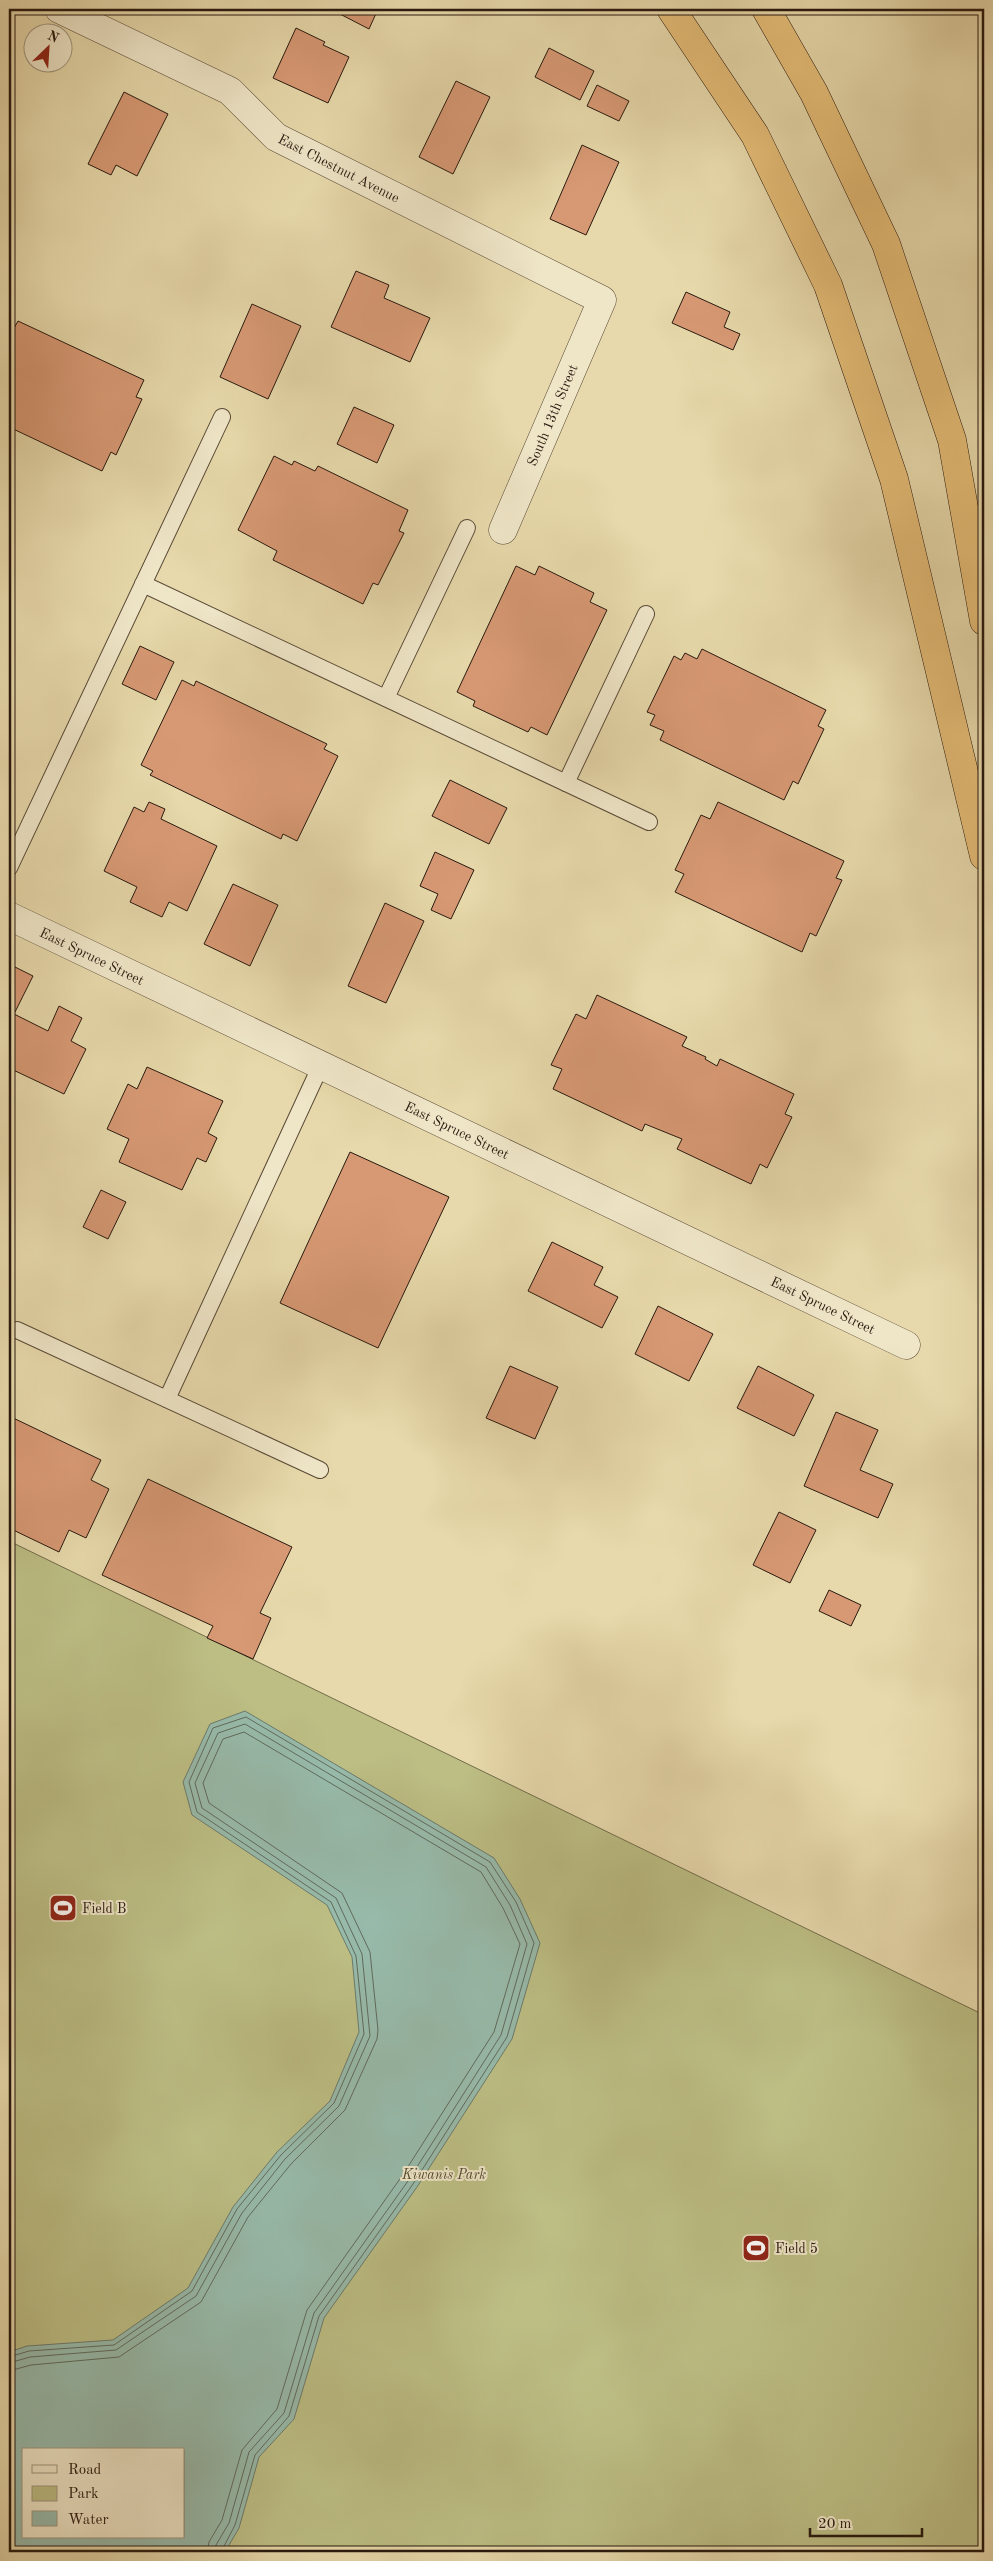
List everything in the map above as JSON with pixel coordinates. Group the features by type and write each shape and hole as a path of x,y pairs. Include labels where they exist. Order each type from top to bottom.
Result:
{"highway":[{"path":"671,9 755,135 828,285 894,479 984,856"},
{"path":"766,9 814,93 886,244 952,440 984,621"}],"street":[{"name":"East Chestnut Avenue","path":"59,9 230,91 276,137 602,300"},
{"name":"South 13th Street","path":"502,530 602,300"},
{"name":"East Spruce Street","path":"9,916 906,1345"}],"lane":[{"path":"9,868 222,417"},
{"path":"386,698 467,528"},
{"path":"143,584 649,822"},
{"path":"566,783 646,614"},
{"path":"167,1399 320,1065"},
{"path":"17,1330 320,1470"}],"green space":[{"name":"Kiwanis Park","path":"9,1541 984,2015 984,2552 9,2552"}],"water":[{"path":"245,1711 494,1858 520,1899 540,1943 512,2039 417,2187 324,2318 294,2419 259,2457 239,2528 225,2552 9,2552 9,2352 27,2346 113,2340 188,2288 233,2207 277,2152 330,2101 359,2032 352,1957 327,1905 192,1815 183,1782 210,1724"}],"building":[{"path":"340,9 378,9 369,29 338,13"},
{"path":"296,28 325,42 323,45 349,57 328,103 273,78"},
{"path":"549,48 594,71 580,100 535,77"},
{"path":"456,81 490,97 453,174 419,157"},
{"path":"597,85 629,101 619,121 587,106"},
{"path":"124,92 168,114 137,176 116,165 111,175 88,164"},
{"path":"582,145 619,162 586,235 550,219"},
{"path":"356,271 389,285 384,298 430,318 410,362 331,327"},
{"path":"686,292 730,312 724,327 740,334 733,350 672,323"},
{"path":"252,304 301,326 268,399 220,377"},
{"path":"18,321 144,380 136,397 142,399 116,455 111,452 102,471 9,427 9,337"},
{"path":"354,407 394,425 377,463 337,444"},
{"path":"274,456 292,465 294,461 315,471 318,466 408,510 399,531 404,533 378,585 373,583 363,604 273,560 277,551 238,530"},
{"path":"516,566 535,575 539,566 594,593 590,602 607,610 547,735 531,727 528,732 473,706 475,701 457,692"},
{"path":"140,646 174,662 156,700 122,684"},
{"path":"702,649 826,710 818,726 824,729 798,784 793,781 784,800 660,740 664,731 650,725 655,715 647,712 674,656 681,660 685,653 697,659"},
{"path":"182,680 194,686 196,681 327,744 324,749 338,756 297,841 283,834 281,839 150,775 153,771 141,765"},
{"path":"450,780 507,808 489,844 432,816"},
{"path":"149,802 165,809 161,819 217,846 187,911 169,902 162,917 130,902 137,887 104,871 134,807 144,812"},
{"path":"718,802 844,861 836,878 842,880 816,936 810,933 802,952 675,892 684,874 675,870 701,815 710,819"},
{"path":"435,852 474,870 451,919 431,910 438,894 420,886"},
{"path":"233,884 278,905 250,966 204,944"},
{"path":"385,903 424,921 386,1003 348,986"},
{"path":"9,964 33,976 14,1014 48,1031 59,1006 82,1018 71,1041 86,1049 64,1094 9,1068"},
{"path":"597,995 687,1037 682,1046 706,1057 705,1059 717,1066 720,1059 794,1094 785,1114 792,1117 767,1168 760,1164 751,1184 677,1149 682,1139 645,1124 642,1131 553,1089 562,1069 551,1065 576,1014 586,1019"},
{"path":"147,1067 223,1101 208,1133 217,1138 206,1162 197,1158 182,1190 119,1162 129,1139 107,1129 128,1084 137,1089"},
{"path":"350,1152 449,1197 378,1348 280,1303"},
{"path":"101,1190 126,1202 108,1239 83,1227"},
{"path":"552,1242 603,1267 594,1285 618,1297 602,1328 528,1291"},
{"path":"658,1306 713,1334 689,1381 635,1354"},
{"path":"510,1366 558,1387 535,1439 486,1418"},
{"path":"758,1366 814,1395 794,1436 737,1408"},
{"path":"836,1412 878,1430 860,1470 893,1484 878,1518 804,1486"},
{"path":"9,1416 101,1460 91,1480 109,1489 86,1538 69,1530 59,1552 9,1528"},
{"path":"148,1479 292,1547 260,1613 271,1618 253,1659 207,1638 213,1626 102,1575"},
{"path":"779,1512 816,1530 790,1583 753,1565"},
{"path":"829,1590 861,1605 851,1626 819,1611"}],"place":[{"name":"Field B","path":"63,1908"},
{"name":"Field 5","path":"756,2248"}]}
